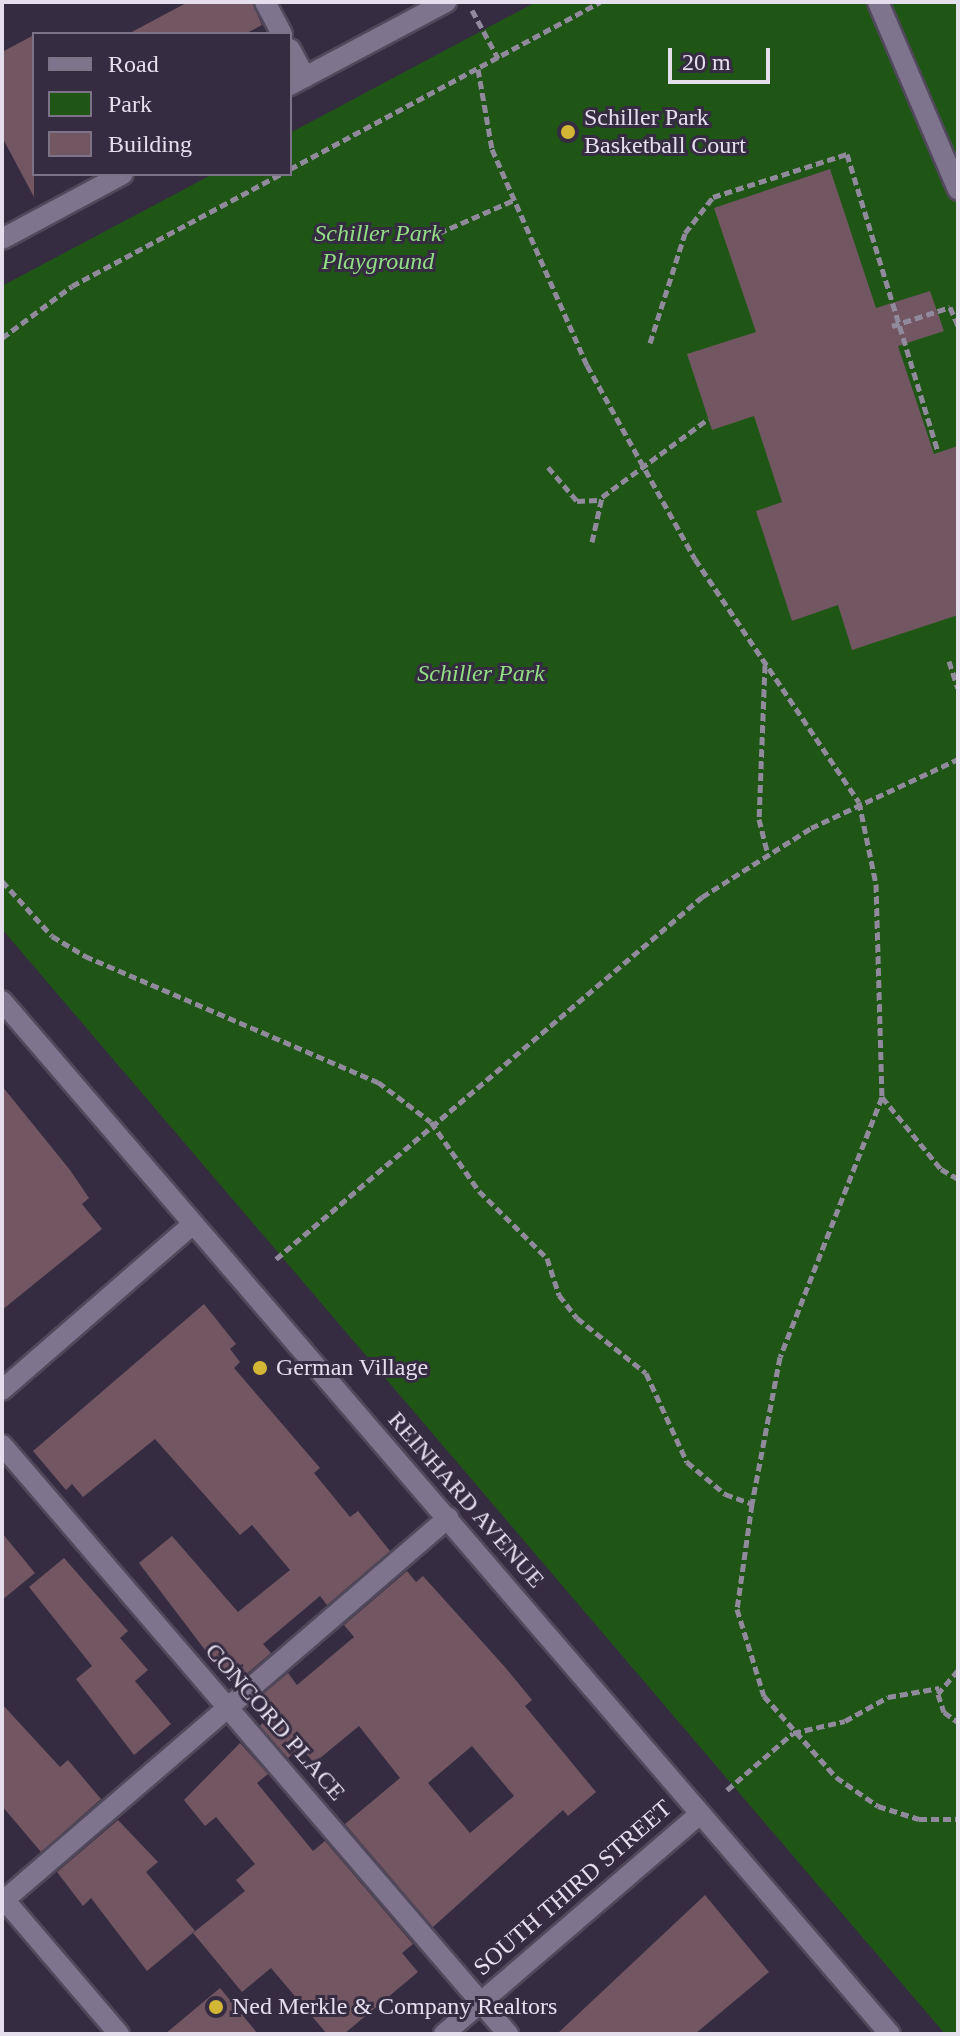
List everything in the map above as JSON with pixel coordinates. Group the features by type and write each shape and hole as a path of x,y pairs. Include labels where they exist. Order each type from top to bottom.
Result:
{"street":[{"path":"265,2 281,32"},
{"path":"878,2 958,190"},
{"path":"292,58 297,81 434,5"},
{"path":"2,239 119,176"},
{"name":"REINHARD AVENUE","path":"2,1001 890,2034"},
{"path":"2,1390 192,1225"},
{"name":"CONCORD PLACE","path":"2,1445 508,2034"},
{"path":"119,2034 3,1900 448,1518"},
{"name":"SOUTH THIRD STREET","path":"444,2034 700,1814"}],"path":[{"path":"467,2 498,58"},
{"path":"292,168 600,2"},
{"path":"478,69 484,123 641,469 765,664 859,802 876,884 882,1097 780,1357 752,1504 737,1609 764,1696 793,1733 878,1806 919,1819 958,1819"},
{"path":"650,343 685,233 713,197 842,155 851,158 894,325 938,451"},
{"path":"2,338 72,286 277,176"},
{"path":"439,233 516,199"},
{"path":"894,325 950,307 958,326"},
{"path":"548,467 577,501 602,497 708,419"},
{"path":"592,542 602,497"},
{"path":"949,661 958,688"},
{"path":"765,664 759,819 768,855"},
{"path":"276,1259 431,1122 662,927 768,855 859,802 958,759"},
{"path":"2,881 52,936 85,956 378,1082 431,1122 479,1191 547,1258 559,1295 577,1318 646,1373 687,1462 725,1494 752,1504"},
{"path":"882,1097 941,1169 958,1179"},
{"path":"727,1790 793,1733 845,1721 888,1697 939,1688 958,1670"},
{"path":"939,1688 940,1706 958,1722"}],"green space":[{"name":"Schiller Park","path":"536,2 958,2 958,2034 945,2034 2,929 2,286 209,176 292,176 292,132"}],"building":[{"path":"188,2 252,2 262,25 249,32 132,32"},
{"path":"32,36 34,197 2,137 2,52"},
{"path":"830,169 876,308 930,291 944,331 898,346 934,454 958,446 958,615 852,650 838,605 792,621 756,511 782,502 754,416 712,430 687,354 756,332 714,208"},
{"path":"2,1086 70,1170 89,1198 82,1204 102,1229 2,1310"},
{"path":"204,1304 236,1344 230,1349 240,1362 234,1368 320,1468 314,1473 350,1517 358,1511 390,1551 327,1605 320,1596 263,1644 271,1653 243,1677 237,1671 227,1679 139,1563 172,1536 238,1612 290,1570 252,1525 240,1535 155,1439 83,1497 72,1484 66,1490 33,1451"},
{"path":"2,1533 35,1573 2,1600"},
{"path":"64,1558 128,1631 120,1638 148,1670 135,1681 171,1724 134,1755 76,1679 92,1666 29,1587"},
{"path":"407,1571 416,1582 423,1576 532,1700 525,1706 596,1792 568,1816 563,1810 433,1927 345,1824 400,1778 359,1726 314,1763 301,1747 288,1758 260,1726 275,1707 262,1695 288,1673 297,1685 354,1637 344,1625","holes":["472,1746 514,1796 470,1833 428,1783"]},
{"path":"2,1704 60,1767 68,1760 101,1799 41,1852 2,1806"},
{"path":"240,1743 268,1774 257,1783 313,1851 325,1841 413,1944 402,1953 418,1972 344,2034 327,2034 271,1968 242,1992 193,1933 245,1891 236,1880 255,1864 216,1817 205,1826 184,1800"},
{"path":"118,1820 158,1862 146,1872 195,1931 147,1971 91,1898 83,1906 57,1872"},
{"path":"705,1895 769,1972 695,2034 557,2034"},
{"name":"Ned Merkle & Company Realtors","path":"220,1988 258,2034 165,2034"}],"place":[{"name":"Schiller Park Basketball Court","path":"568,132"},
{"name":"German Village","path":"260,1368"},
{"name":"Ned Merkle & Company Realtors","path":"216,2007"}],"park label":[{"name":"Schiller Park Playground","path":"378,248"}]}
